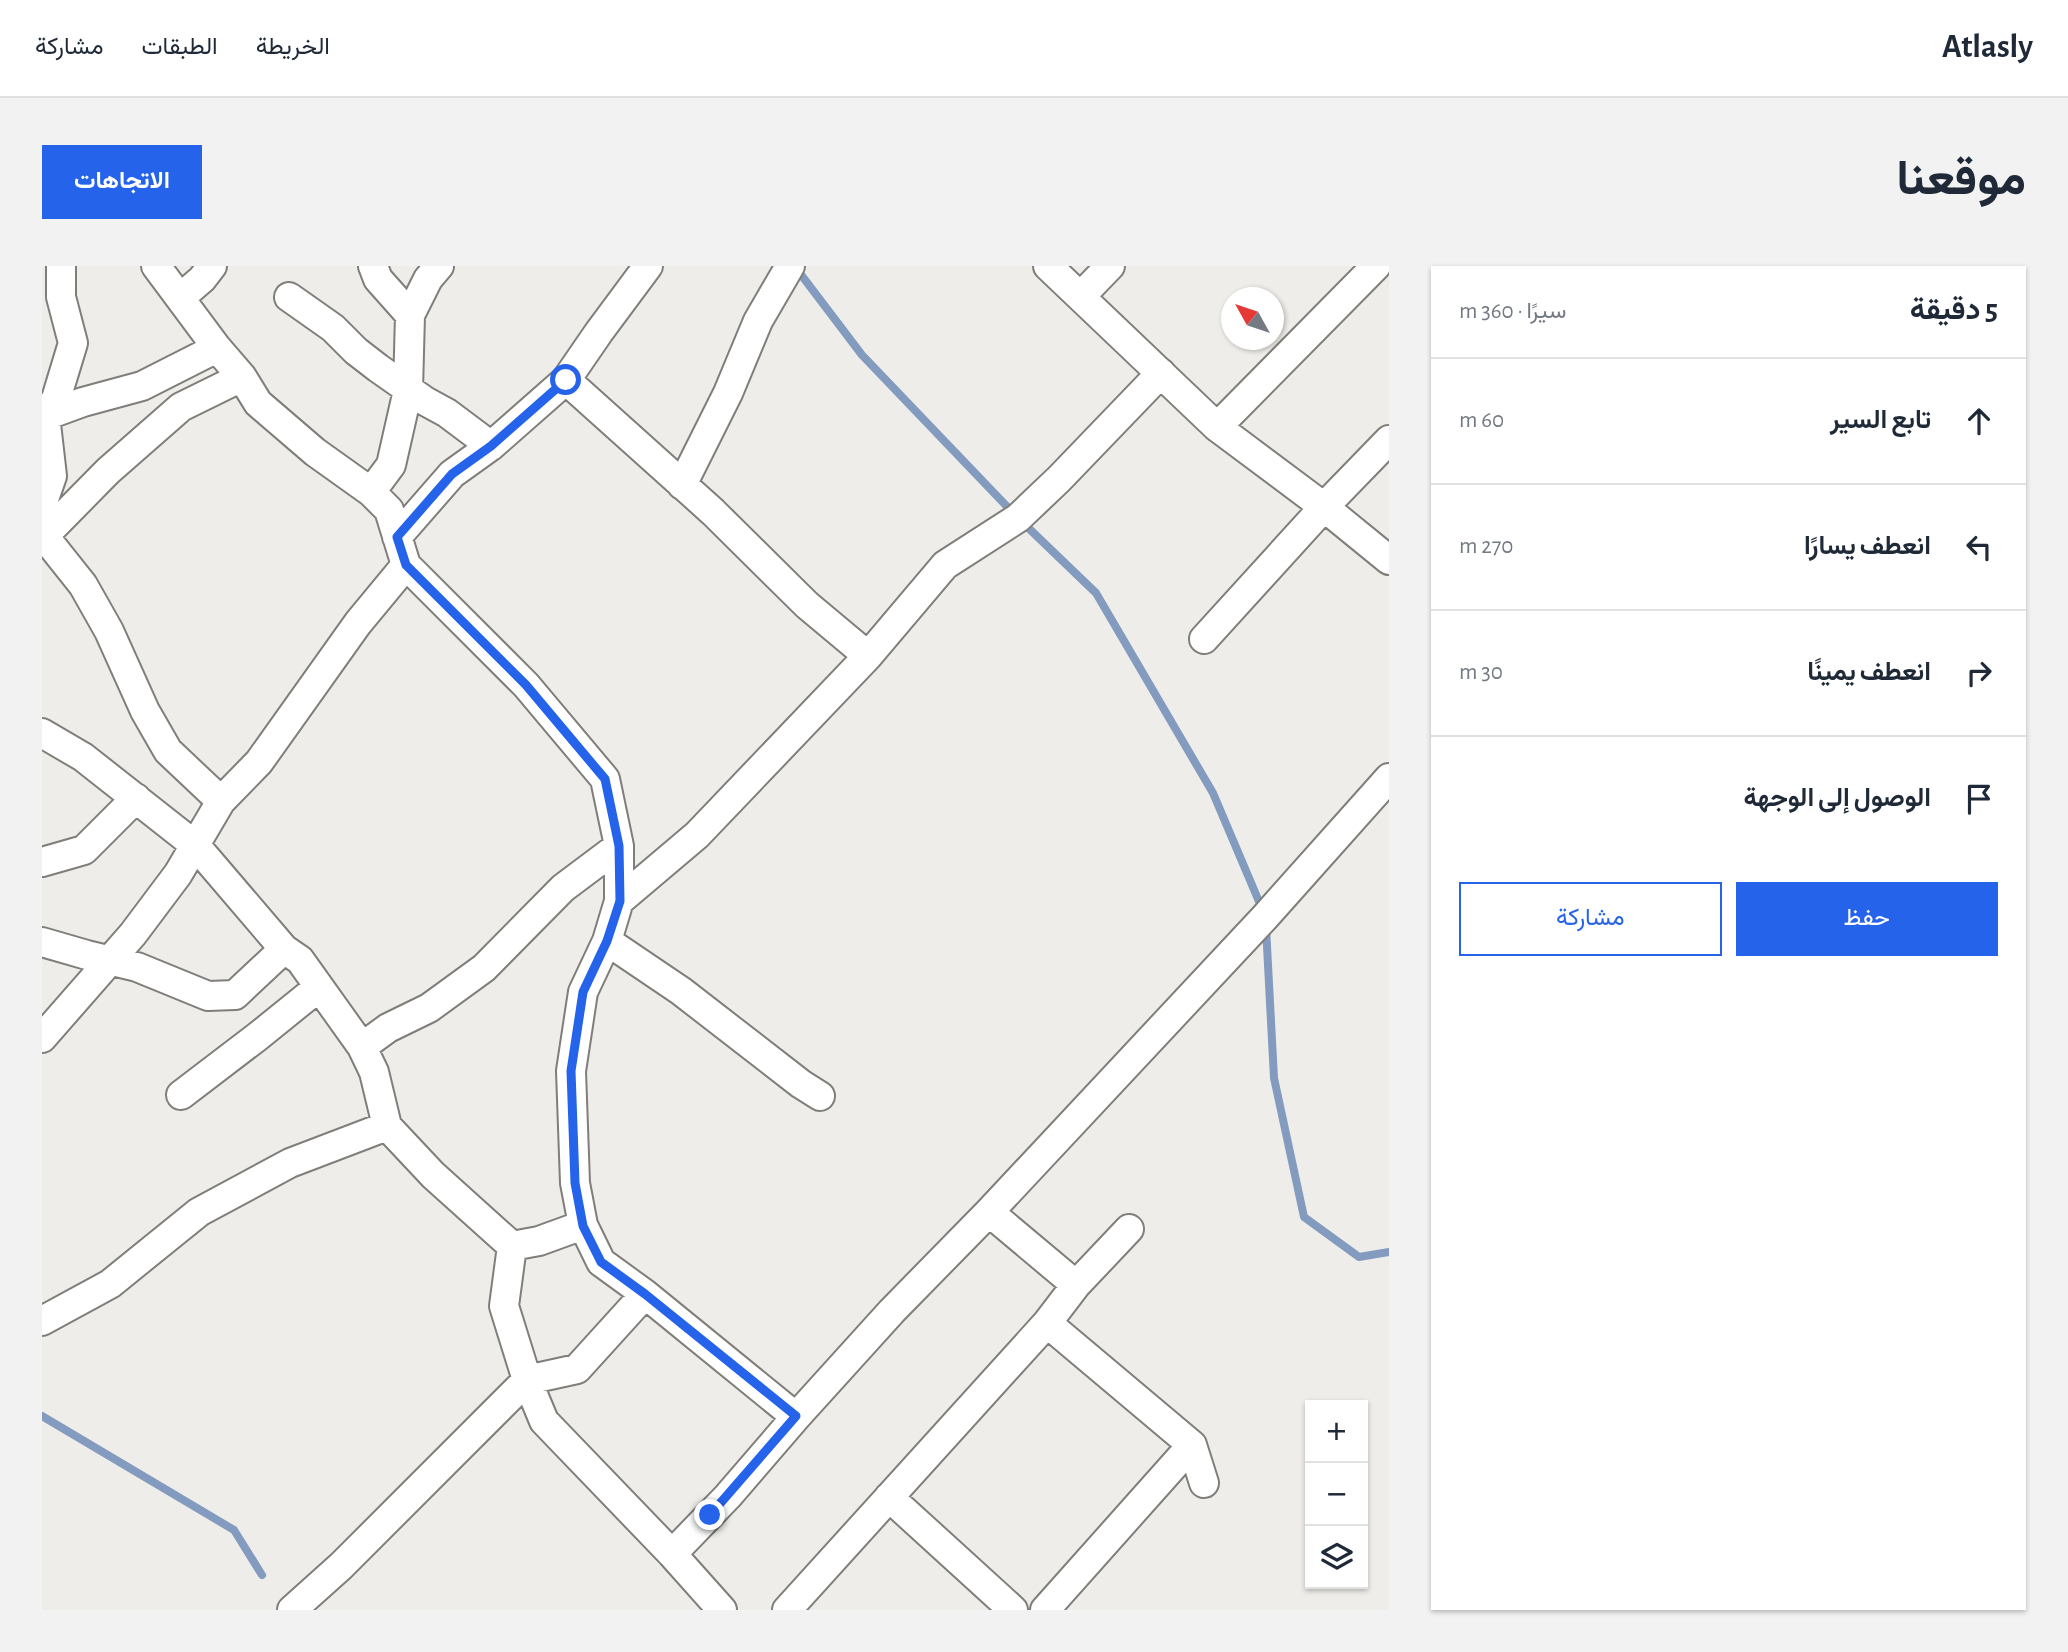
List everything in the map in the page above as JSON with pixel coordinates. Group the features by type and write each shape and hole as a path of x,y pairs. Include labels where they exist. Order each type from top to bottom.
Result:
{"street":[{"path":"61,266 61,298 73,343 56,400 44,416 52,476 42,505 43,538 83,584 109,631 145,711 168,751 221,801"},
{"path":"156,266 242,377 258,403 315,452 390,510 406,565 526,685 605,779 619,846 620,901 607,941 583,992 571,1071 575,1183 583,1226 601,1262 645,1294 796,1416"},
{"path":"180,298 202,279 212,266"},
{"path":"373,266 378,279 410,315"},
{"path":"370,492 391,465 408,390 410,315 428,279 439,266"},
{"path":"397,537 452,474 491,446 566,380 648,266"},
{"path":"682,485 728,393 758,321 790,266"},
{"path":"1048,266 1217,426 1389,560"},
{"path":"1081,296 1110,266"},
{"path":"1217,426 1376,266"},
{"path":"289,297 333,328 356,351 408,390 447,413 491,446"},
{"path":"44,416 142,386 217,348"},
{"path":"620,901 697,835 868,656 945,565 1018,518 1161,373"},
{"path":"43,538 108,471 181,407 242,377"},
{"path":"566,380 713,512 807,605 868,656"},
{"path":"1204,639 1389,440"},
{"path":"42,1038 111,960 178,874 221,801 259,762 358,623 406,565"},
{"path":"42,714 68,748"},
{"path":"42,733 83,757 196,846 284,949 300,960 362,1046 374,1072 387,1126 433,1175 512,1246"},
{"path":"672,1554 728,1496 796,1416 892,1311 989,1212 1256,927 1389,778"},
{"path":"42,862 84,850 136,798"},
{"path":"362,1046 388,1028 429,1008 484,968 564,888 619,846"},
{"path":"607,941 681,991 820,1096"},
{"path":"42,942 137,967 208,996 235,995 284,949"},
{"path":"181,1095 318,986"},
{"path":"42,1321 110,1284 199,1212 290,1163 387,1126"},
{"path":"989,1212 1076,1285"},
{"path":"512,1246 538,1241 583,1226"},
{"path":"788,1610 1047,1323 1076,1285 1129,1229"},
{"path":"512,1246 504,1306 527,1380 544,1421 722,1610"},
{"path":"292,1610 341,1566 527,1380 577,1369 645,1294"},
{"path":"1047,1323 1192,1445 1204,1483"},
{"path":"1045,1610 1192,1445"},
{"path":"889,1497 1013,1610"}],"waterway":[{"path":"796,268 862,355 1018,518 1096,593 1213,793 1263,911"},
{"path":"1266,927 1274,1078 1304,1217 1359,1257 1389,1252"},
{"path":"42,1416 234,1530 262,1575"}],"route":[{"path":"566,380 491,446 452,474 397,537 406,565 526,685 605,779 619,846 620,901 607,941 583,992 571,1071 575,1183 583,1226 601,1262 645,1294 796,1416 710,1515"}]}
